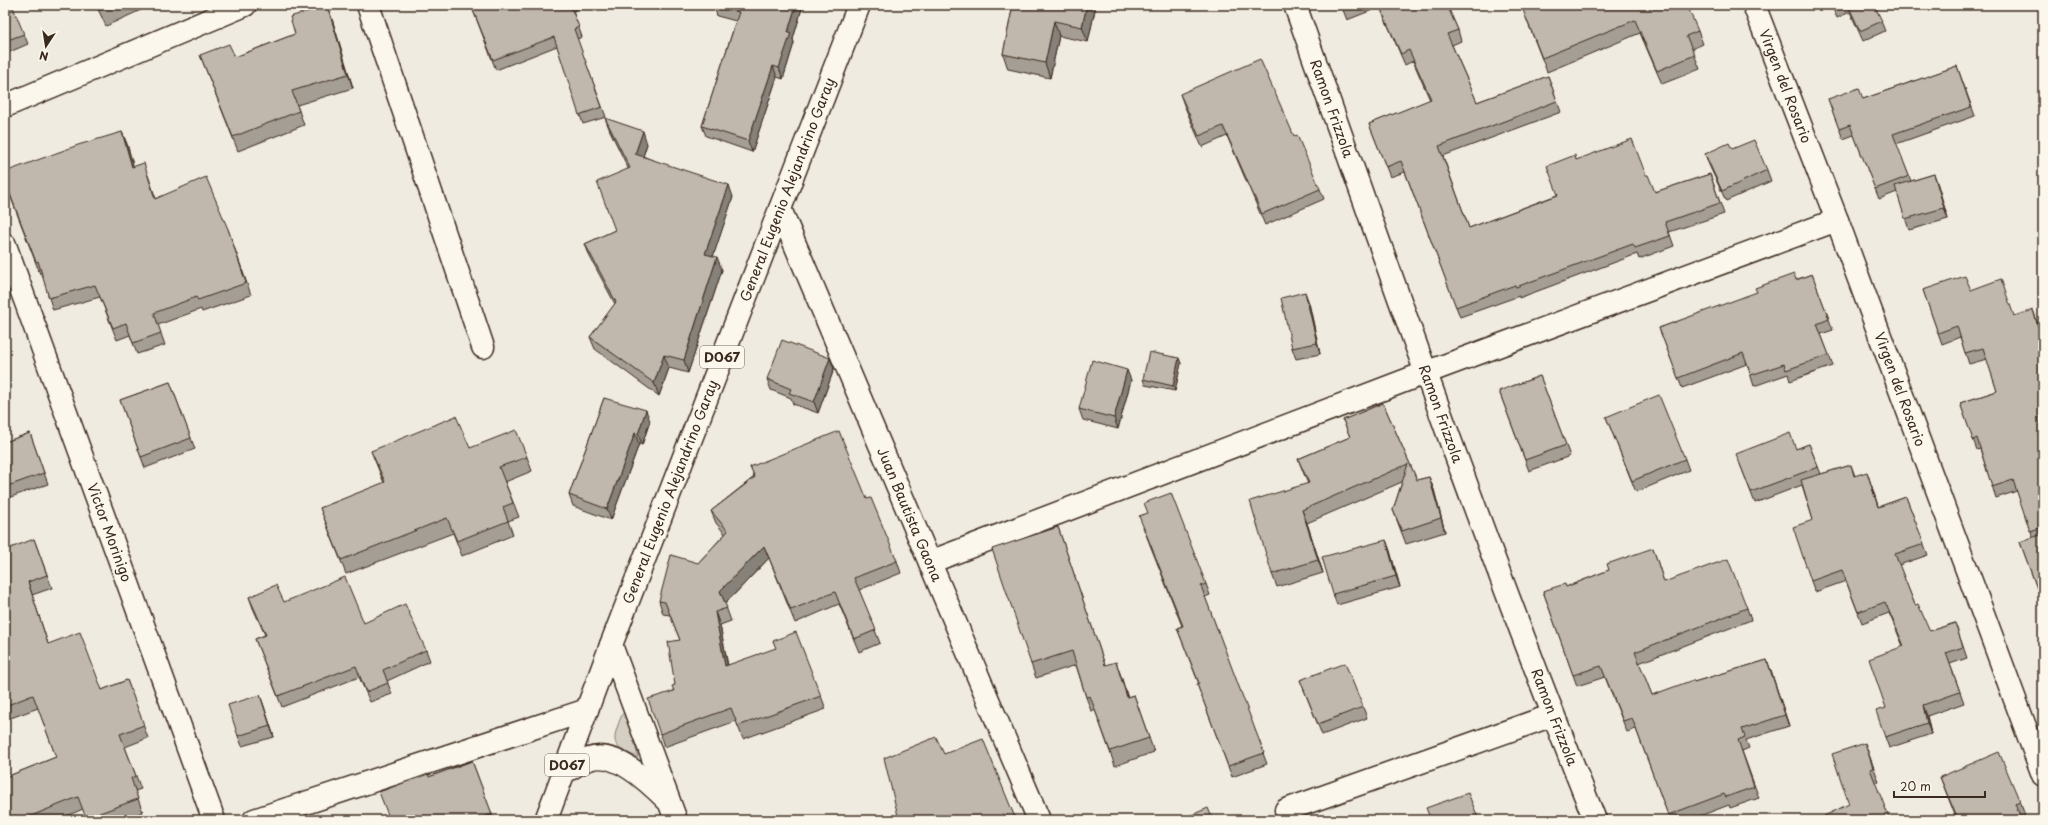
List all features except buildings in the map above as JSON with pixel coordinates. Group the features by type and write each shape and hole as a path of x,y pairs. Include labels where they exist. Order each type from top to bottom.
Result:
{"street":[{"path":"5,106 245,5"},
{"path":"368,5 483,347"},
{"name":"General Eugenio Alejandrino Garay","path":"587,710 859,5"},
{"name":"Ramon Frizzola","path":"1295,5 1425,373 1553,715 1596,820"},
{"name":"Virgen del Rosario","path":"1754,5 1837,220 2043,775"},
{"name":"Juan Bautista Gaona","path":"780,209 1039,820"},
{"path":"930,562 1425,373 1837,220"},
{"name":"Victor Morinigo","path":"5,245 214,820"},
{"path":"611,645 673,811"},
{"path":"254,820 587,710"},
{"name":"D067","path":"546,820 587,710"},
{"path":"1286,810 1553,715"},
{"path":"564,772 590,758 604,758 624,764 647,780 673,811"}],"shaded area":[{"path":"625,711 628,714 638,757 625,752 616,743 616,732 622,714"}]}
